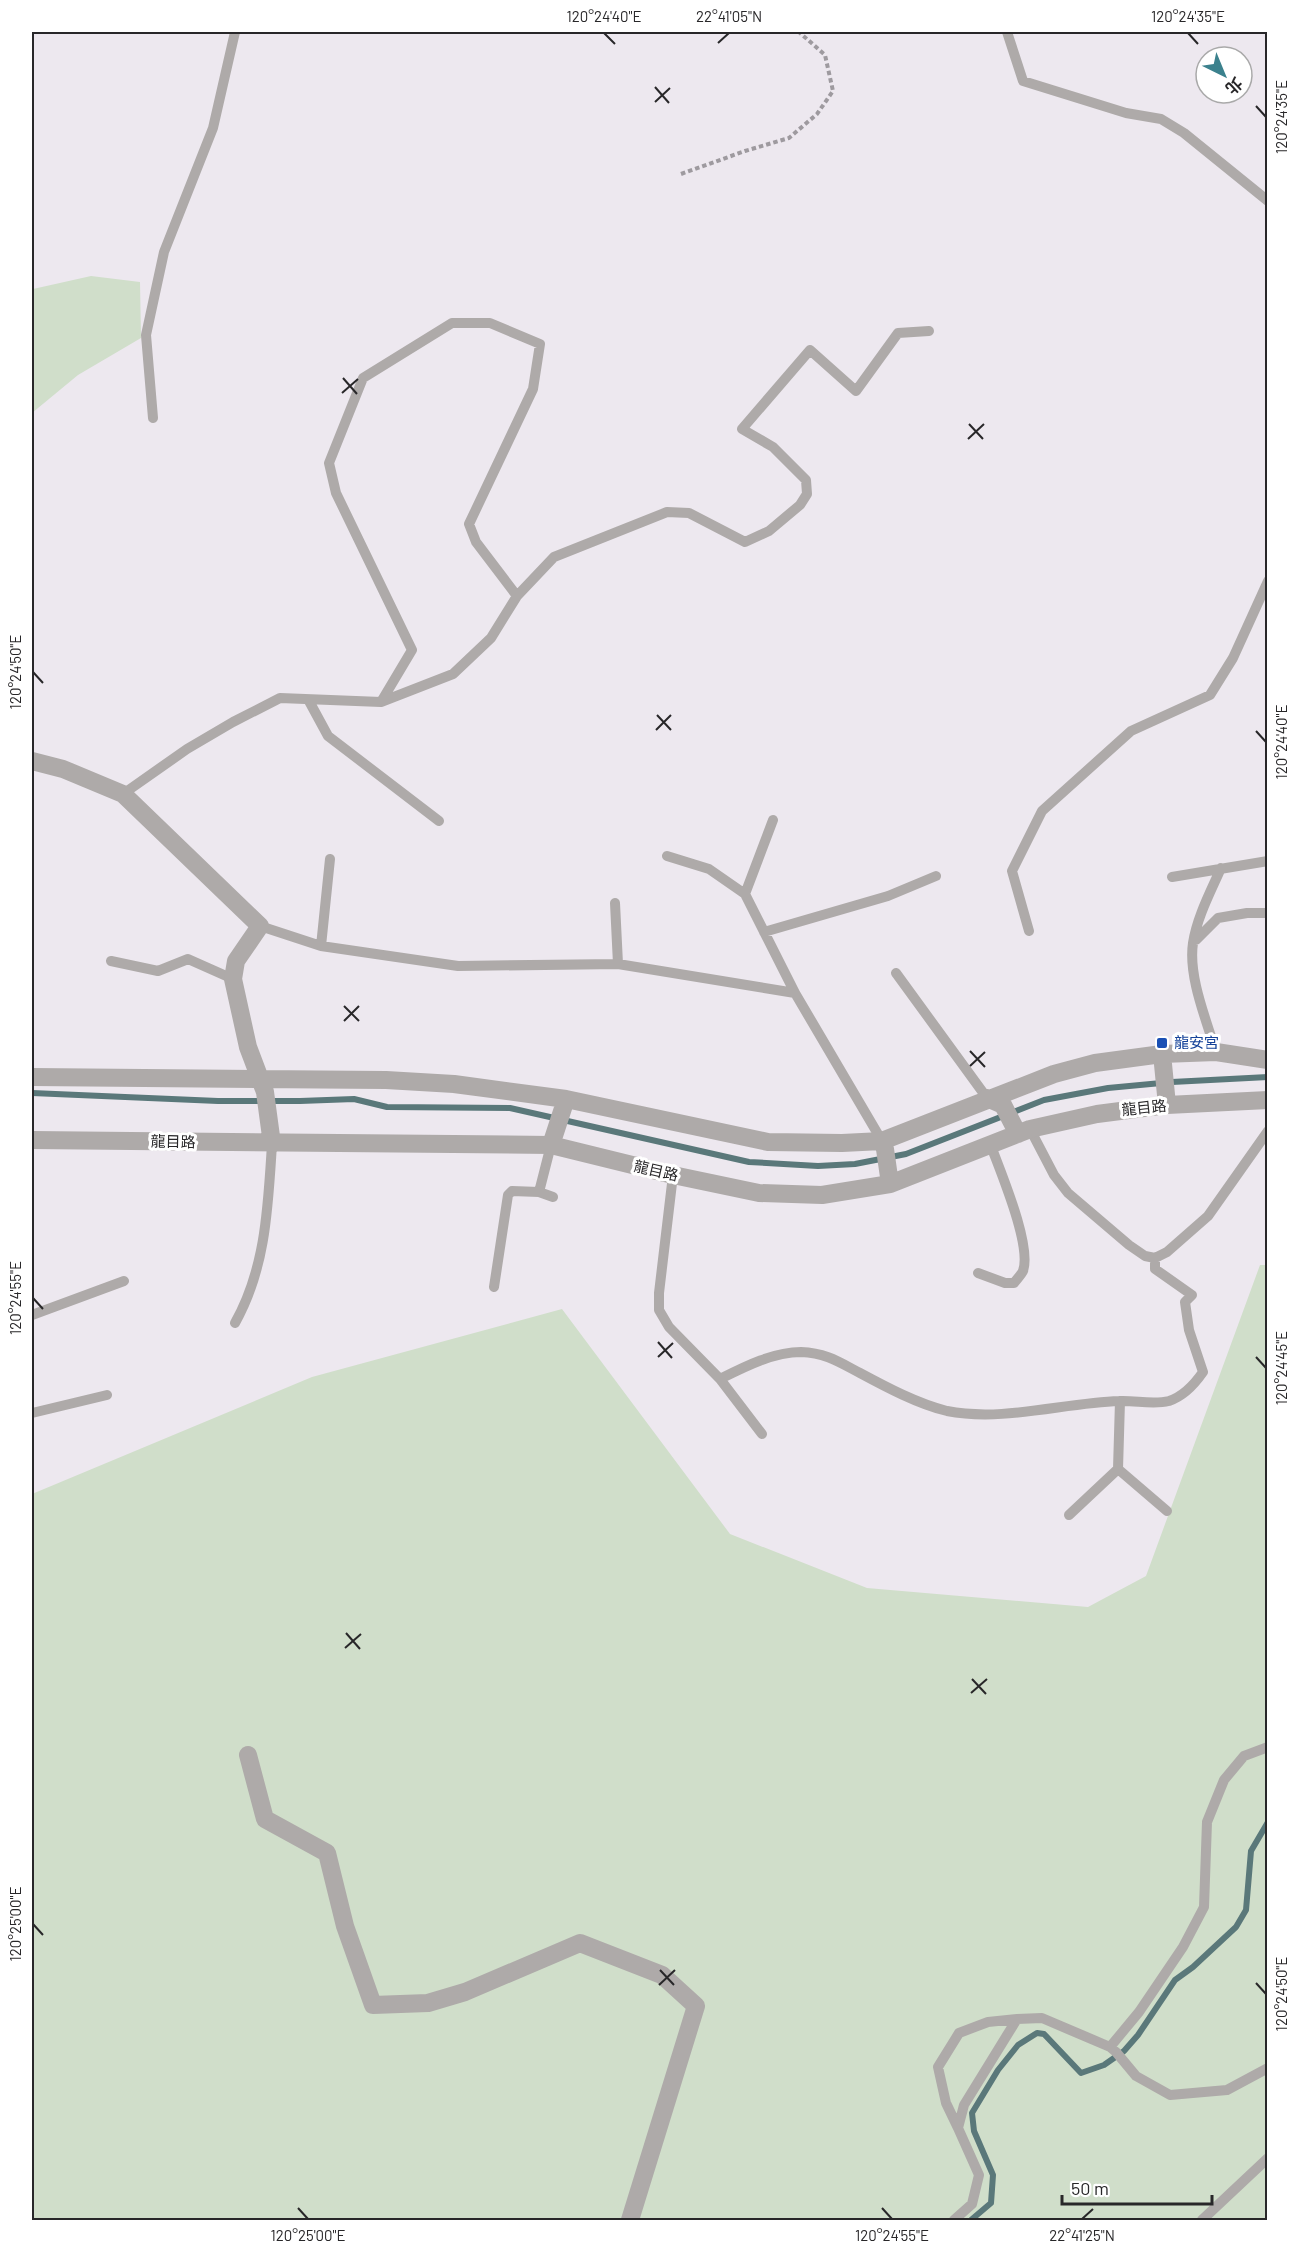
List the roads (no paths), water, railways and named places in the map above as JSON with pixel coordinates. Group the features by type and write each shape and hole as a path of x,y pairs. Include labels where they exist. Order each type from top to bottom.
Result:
{"street":[{"path":"32,761 63,769 123,794 260,926 236,961 233,979 248,1047 262,1086 271,1135"},
{"path":"32,1077 262,1086 386,1080 454,1083 565,1102 768,1142 884,1145 995,1102 1054,1074 1085,1066 1216,1052 1268,1060"},
{"path":"1163,1059 1167,1101"},
{"name":"龍目路","path":"32,1140 271,1135 552,1139 673,1176 759,1193 822,1195 889,1178 991,1146 1021,1130 1167,1101 1268,1100"},
{"path":"552,1139 565,1102"},
{"path":"995,1102 1021,1130"},
{"path":"884,1145 889,1178"},
{"path":"248,1755 265,1819 327,1853 345,1926 373,2006 428,2003 465,1992 580,1943 662,1975 696,2006 630,2220"}],"lane":[{"path":"153,418 146,335 164,252 213,128 235,32"},
{"path":"1007,32 1023,81 1126,113 1161,119 1184,133 1268,201"},
{"path":"381,702 412,650 336,493 328,464 363,378 452,323 490,323 540,344 533,389 469,524 476,542 517,596"},
{"path":"123,794 187,749 232,722 280,698 309,701 381,702 453,674 491,638 517,596 554,557 668,512 689,513 746,542 769,531 800,505 807,494 806,480 773,447 742,429 810,350 856,391 898,333 928,330"},
{"path":"1029,931 1012,871 1042,811 1131,731 1210,695 1233,658 1268,581"},
{"path":"309,701 328,736 439,821"},
{"path":"745,894 773,820"},
{"path":"667,856 709,869 745,894 795,993 884,1145"},
{"path":"321,946 330,859"},
{"path":"1172,877 1268,861"},
{"path":"1216,1052 1193,970 1193,942 1221,868"},
{"path":"765,932 888,896 936,876"},
{"path":"615,903 618,964"},
{"path":"1193,942 1218,918 1246,913 1268,913"},
{"path":"260,926 321,946 458,966 618,964 795,993"},
{"path":"111,961 158,971 188,959 233,979"},
{"path":"896,973 995,1102"},
{"path":"1021,1130 1068,1193 1129,1245 1145,1256 1155,1258 1167,1252 1208,1216 1268,1131"},
{"path":"235,1323 248,1301 267,1225 271,1135"},
{"path":"539,1192 552,1139"},
{"path":"978,1273 1005,1283 1014,1283 1023,1271 1024,1248 991,1146"},
{"path":"673,1176 659,1310 669,1327 720,1379 762,1434"},
{"path":"494,1287 508,1195 512,1191 539,1192 553,1197"},
{"path":"720,1379 781,1354 801,1352 835,1358 910,1397 947,1411 983,1413 1033,1411 1120,1401 1168,1401 1184,1394 1203,1372 1185,1302 1192,1295 1155,1269 1155,1258"},
{"path":"32,1315 124,1281"},
{"path":"32,1414 107,1395"},
{"path":"1069,1515 1118,1469 1120,1401"},
{"path":"1118,1469 1167,1511"},
{"path":"1110,2047 1139,2012 1183,1947 1204,1907 1207,1822 1224,1780 1244,1755 1268,1747"},
{"path":"954,2220 972,2204 979,2175 946,2103 939,2067 959,2033 988,2022 1042,2018 1110,2047 1136,2076 1170,2095 1227,2090 1268,2068"},
{"path":"958,2128 964,2105 1017,2019"},
{"path":"1202,2220 1268,2158"}],"waterway":[{"path":"32,1093 218,1101 354,1099 387,1107 510,1108 749,1162 818,1166 855,1164 906,1154 1044,1100 1108,1088 1268,1077"},
{"path":"971,2220 991,2203 993,2175 974,2131 972,2113 998,2070 1018,2045 1037,2033 1044,2034 1081,2073 1104,2065 1124,2051 1138,2035 1175,1980 1193,1967 1236,1927 1246,1910 1251,1851 1268,1822"}],"place":[{"name":"龍安宮","path":"1162,1043"}]}
